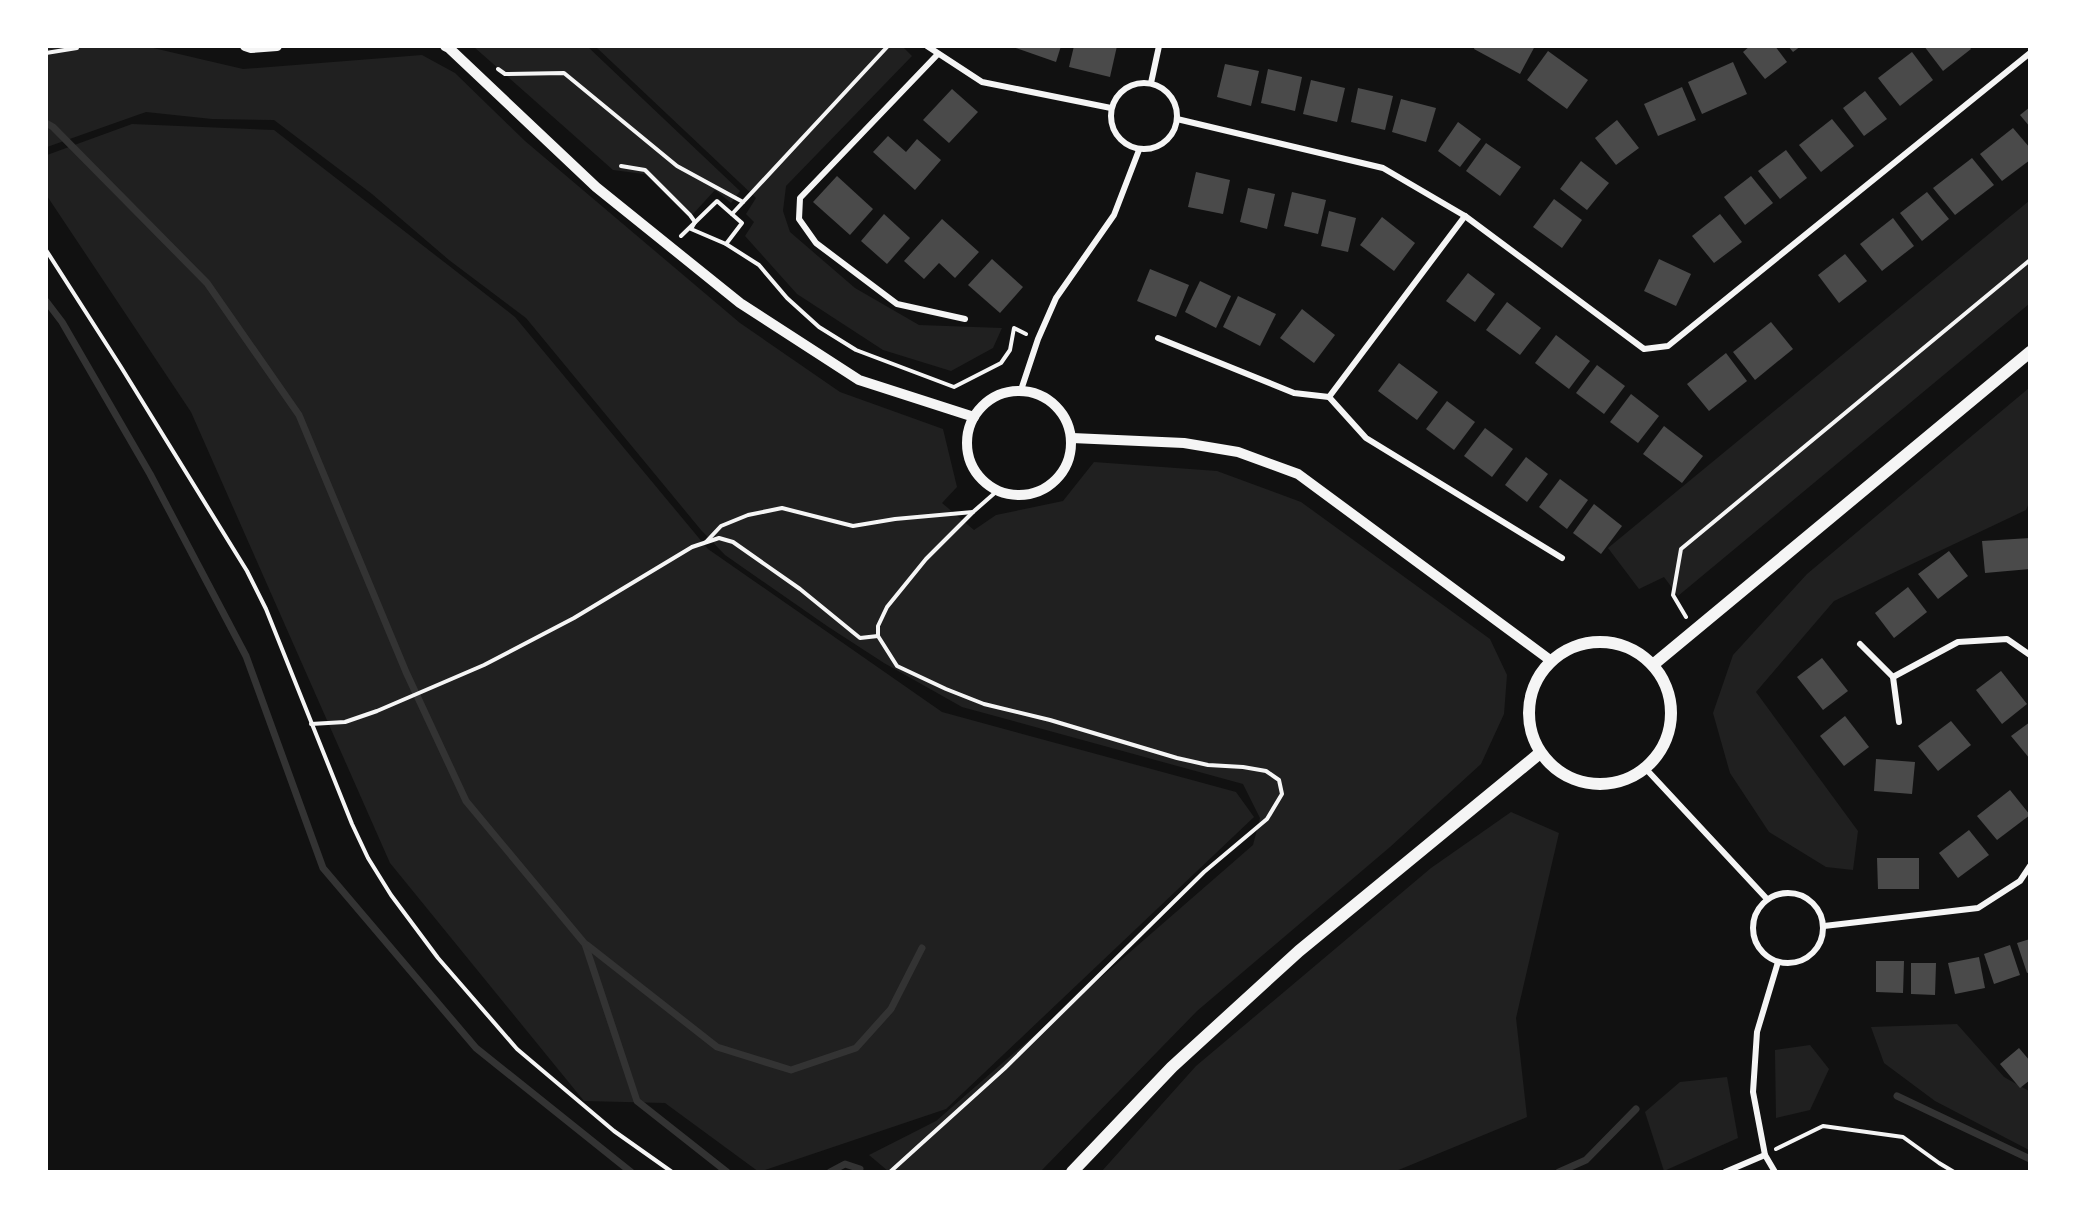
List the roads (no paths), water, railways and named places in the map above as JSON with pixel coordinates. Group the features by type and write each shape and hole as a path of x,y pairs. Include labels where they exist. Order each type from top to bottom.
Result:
{"main road":[{"path":"1654,664 2030,352"},
{"path":"1582,643 1593,643 1626,645 1654,664 1671,695 1669,738 1646,769 1613,784 1568,778 1540,753 1530,731 1529,697 1540,673 1550,660 1582,643"},
{"path":"1072,1172 1172,1067 1299,951 1540,753"}],"street":[{"path":"245,46 277,46"},
{"path":"445,46 596,187 740,303 859,380 974,417"},
{"path":"927,46 982,82 1111,108"},
{"path":"1151,83 1158,46"},
{"path":"937,54 800,198 799,219 816,243 897,304 965,319"},
{"path":"1178,119 1383,168 1465,216 1644,349 1668,346 2030,54"},
{"path":"1140,83 1151,83 1167,93 1173,100 1178,119 1169,139 1150,150 1139,150 1128,147 1119,140 1110,120 1111,108 1122,91 1140,83"},
{"path":"1021,390 1038,339 1056,298 1114,215 1139,150"},
{"path":"1329,397 1465,216"},
{"path":"1158,338 1294,393 1329,397 1365,438 1562,558"},
{"path":"1021,390 1046,396 1060,410 1072,438 1072,450 1067,465 1057,479 1029,495 997,491 987,485 969,460 966,446 974,417 989,399 1004,392 1021,390"},
{"path":"1072,438 1195,445 1238,452 1298,474 1550,660"},
{"path":"1893,677 1958,642 2007,639 2030,655"},
{"path":"1860,644 1893,677 1899,722"},
{"path":"1646,769 1767,899"},
{"path":"1824,926 1978,908 2020,881 2030,866"},
{"path":"1786,892 1801,895 1815,904 1824,926 1821,940 1811,956 1795,963 1778,962 1765,954 1753,933 1757,910 1767,899 1786,892"},
{"path":"1775,1172 1765,1155 1754,1092 1757,1032 1778,962"},
{"path":"1725,1172 1765,1155"}],"waterway":[{"path":"46,123 53,127 207,283 299,415 406,672 466,801 585,944 637,1101 727,1172"},
{"path":"46,301 62,322 150,474 246,656 323,868 476,1048 631,1172"},
{"path":"587,945 717,1047 791,1070 856,1048 891,1009 922,948"},
{"path":"1897,1096 2030,1159"},
{"path":"1559,1172 1586,1160 1636,1109"},
{"path":"830,1172 845,1164 860,1169"}]}
